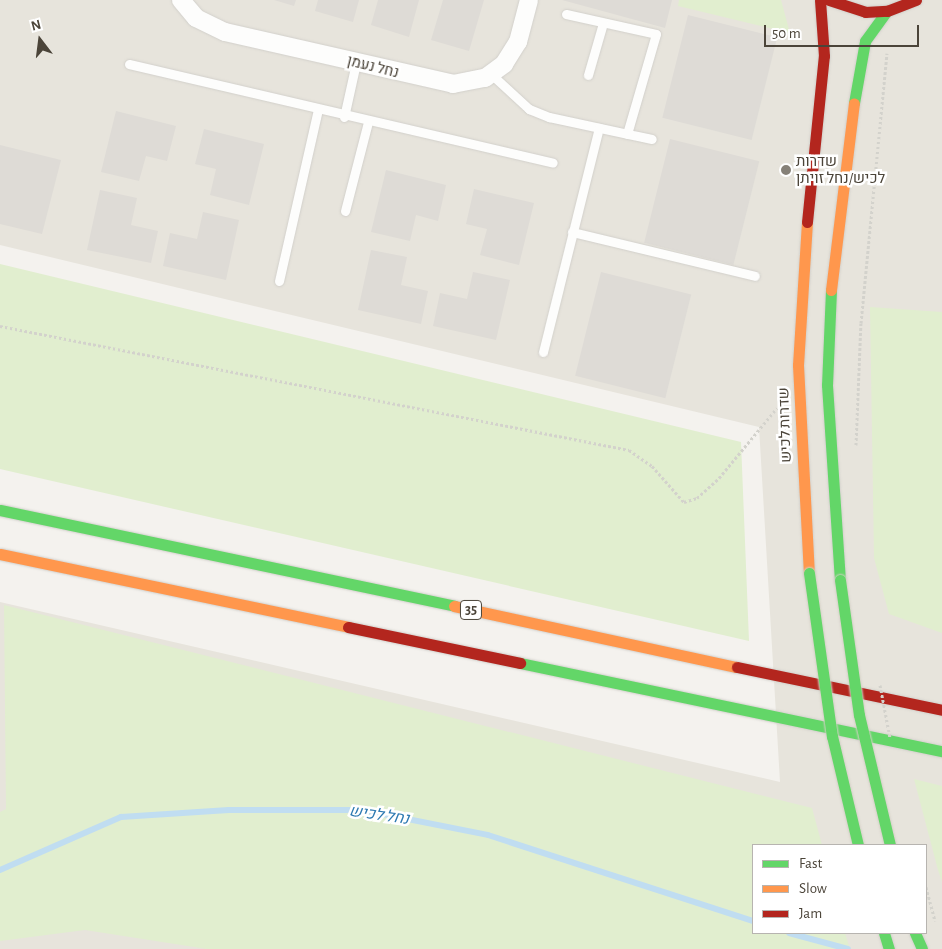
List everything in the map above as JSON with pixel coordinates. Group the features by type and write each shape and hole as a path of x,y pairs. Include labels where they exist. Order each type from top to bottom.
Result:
{"main road":[{"name":"שדרות לכיש","path":"820,0 824,56 803,264 799,396 809,573 832,736 858,844"},
{"path":"829,0 855,11 886,12 916,0"},
{"path":"886,12 865,41 859,65 831,291 827,385 840,580 859,715 890,844"},
{"name":"35","path":"0,510 942,710"},
{"path":"0,554 942,751"},
{"path":"884,934 889,949"},
{"path":"915,934 922,949"}],"street":[{"name":"נחל נעמן","path":"181,0 209,26 441,83 475,82 491,74 514,48 529,0"}],"lane":[{"path":"566,14 656,34 627,134"},
{"path":"588,75 603,22"},
{"path":"344,117 356,63"},
{"path":"129,64 344,117 553,163"},
{"path":"491,74 529,109 599,128 652,139"},
{"path":"280,281 318,110"},
{"path":"345,211 368,122"},
{"path":"542,352 599,128"},
{"path":"572,232 755,276"}],"path":[{"path":"855,457 860,323 889,42"},
{"path":"0,326 629,450 652,466 684,502 697,498 719,478 775,410 799,396"},
{"path":"879,682 891,746"},
{"path":"927,891 937,929"}],"shaded area":[{"path":"0,0 942,0 942,949 0,949 0,602 780,782 759,427 0,245"}],"green space":[{"path":"679,0 781,0 790,33 678,6"},
{"path":"0,264 741,442 749,641 0,469"},
{"path":"870,307 942,312 942,633 889,614 874,558"},
{"path":"4,605 812,808 822,844 752,844 752,934 845,934 850,949 207,949 85,930 0,941 0,812 6,809"},
{"path":"914,779 942,786 942,882 938,870"}],"building":[{"path":"274,0 296,0 294,6"},
{"path":"318,0 359,0 353,22 315,11"},
{"path":"378,0 419,0 409,37 371,25"},
{"path":"443,0 484,0 469,51 431,40"},
{"path":"562,0 672,0 665,28"},
{"path":"688,15 777,37 752,140 662,118"},
{"path":"116,111 176,126 167,161 146,156 139,181 101,172"},
{"path":"204,129 264,144 249,205 210,195 216,169 195,164"},
{"path":"670,139 759,161 733,265 644,243"},
{"path":"0,145 61,160 42,234 0,224"},
{"path":"386,170 446,185 438,221 416,215 410,241 371,232"},
{"path":"474,189 534,203 519,265 480,255 487,229 466,224"},
{"path":"100,190 137,198 131,225 158,231 151,263 87,250"},
{"path":"203,212 239,220 226,280 163,266 170,233 197,239"},
{"path":"371,250 407,257 401,285 428,291 421,324 358,310"},
{"path":"473,272 510,280 496,340 433,326 440,293 467,299"},
{"path":"601,272 691,294 665,398 575,376"}],"waterway":[{"name":"נחל לכיש","path":"0,870 121,817 229,810 362,810 488,835 752,921"},
{"name":"נחל לכיש","path":"793,934 848,949"}],"traffic: fast":[{"path":"854,103 865,41 887,11"},
{"path":"831,290 827,385 840,580"},
{"path":"0,510 454,606"},
{"path":"809,573 832,736 858,844"},
{"path":"840,580 859,715 890,844"},
{"path":"520,663 942,751"},
{"path":"884,934 889,949"},
{"path":"915,934 922,949"}],"traffic: slow":[{"path":"831,290 854,103"},
{"path":"807,222 798,365 809,573"},
{"path":"0,554 348,627"},
{"path":"454,606 737,667"}],"traffic: jam":[{"path":"807,222 824,56 820,0"},
{"path":"829,0 865,12 887,11 916,0"},
{"path":"348,627 520,663"},
{"path":"737,667 942,710"}],"place":[{"name":"שדרות לכיש/נחל זויתן","path":"786,170"}]}
